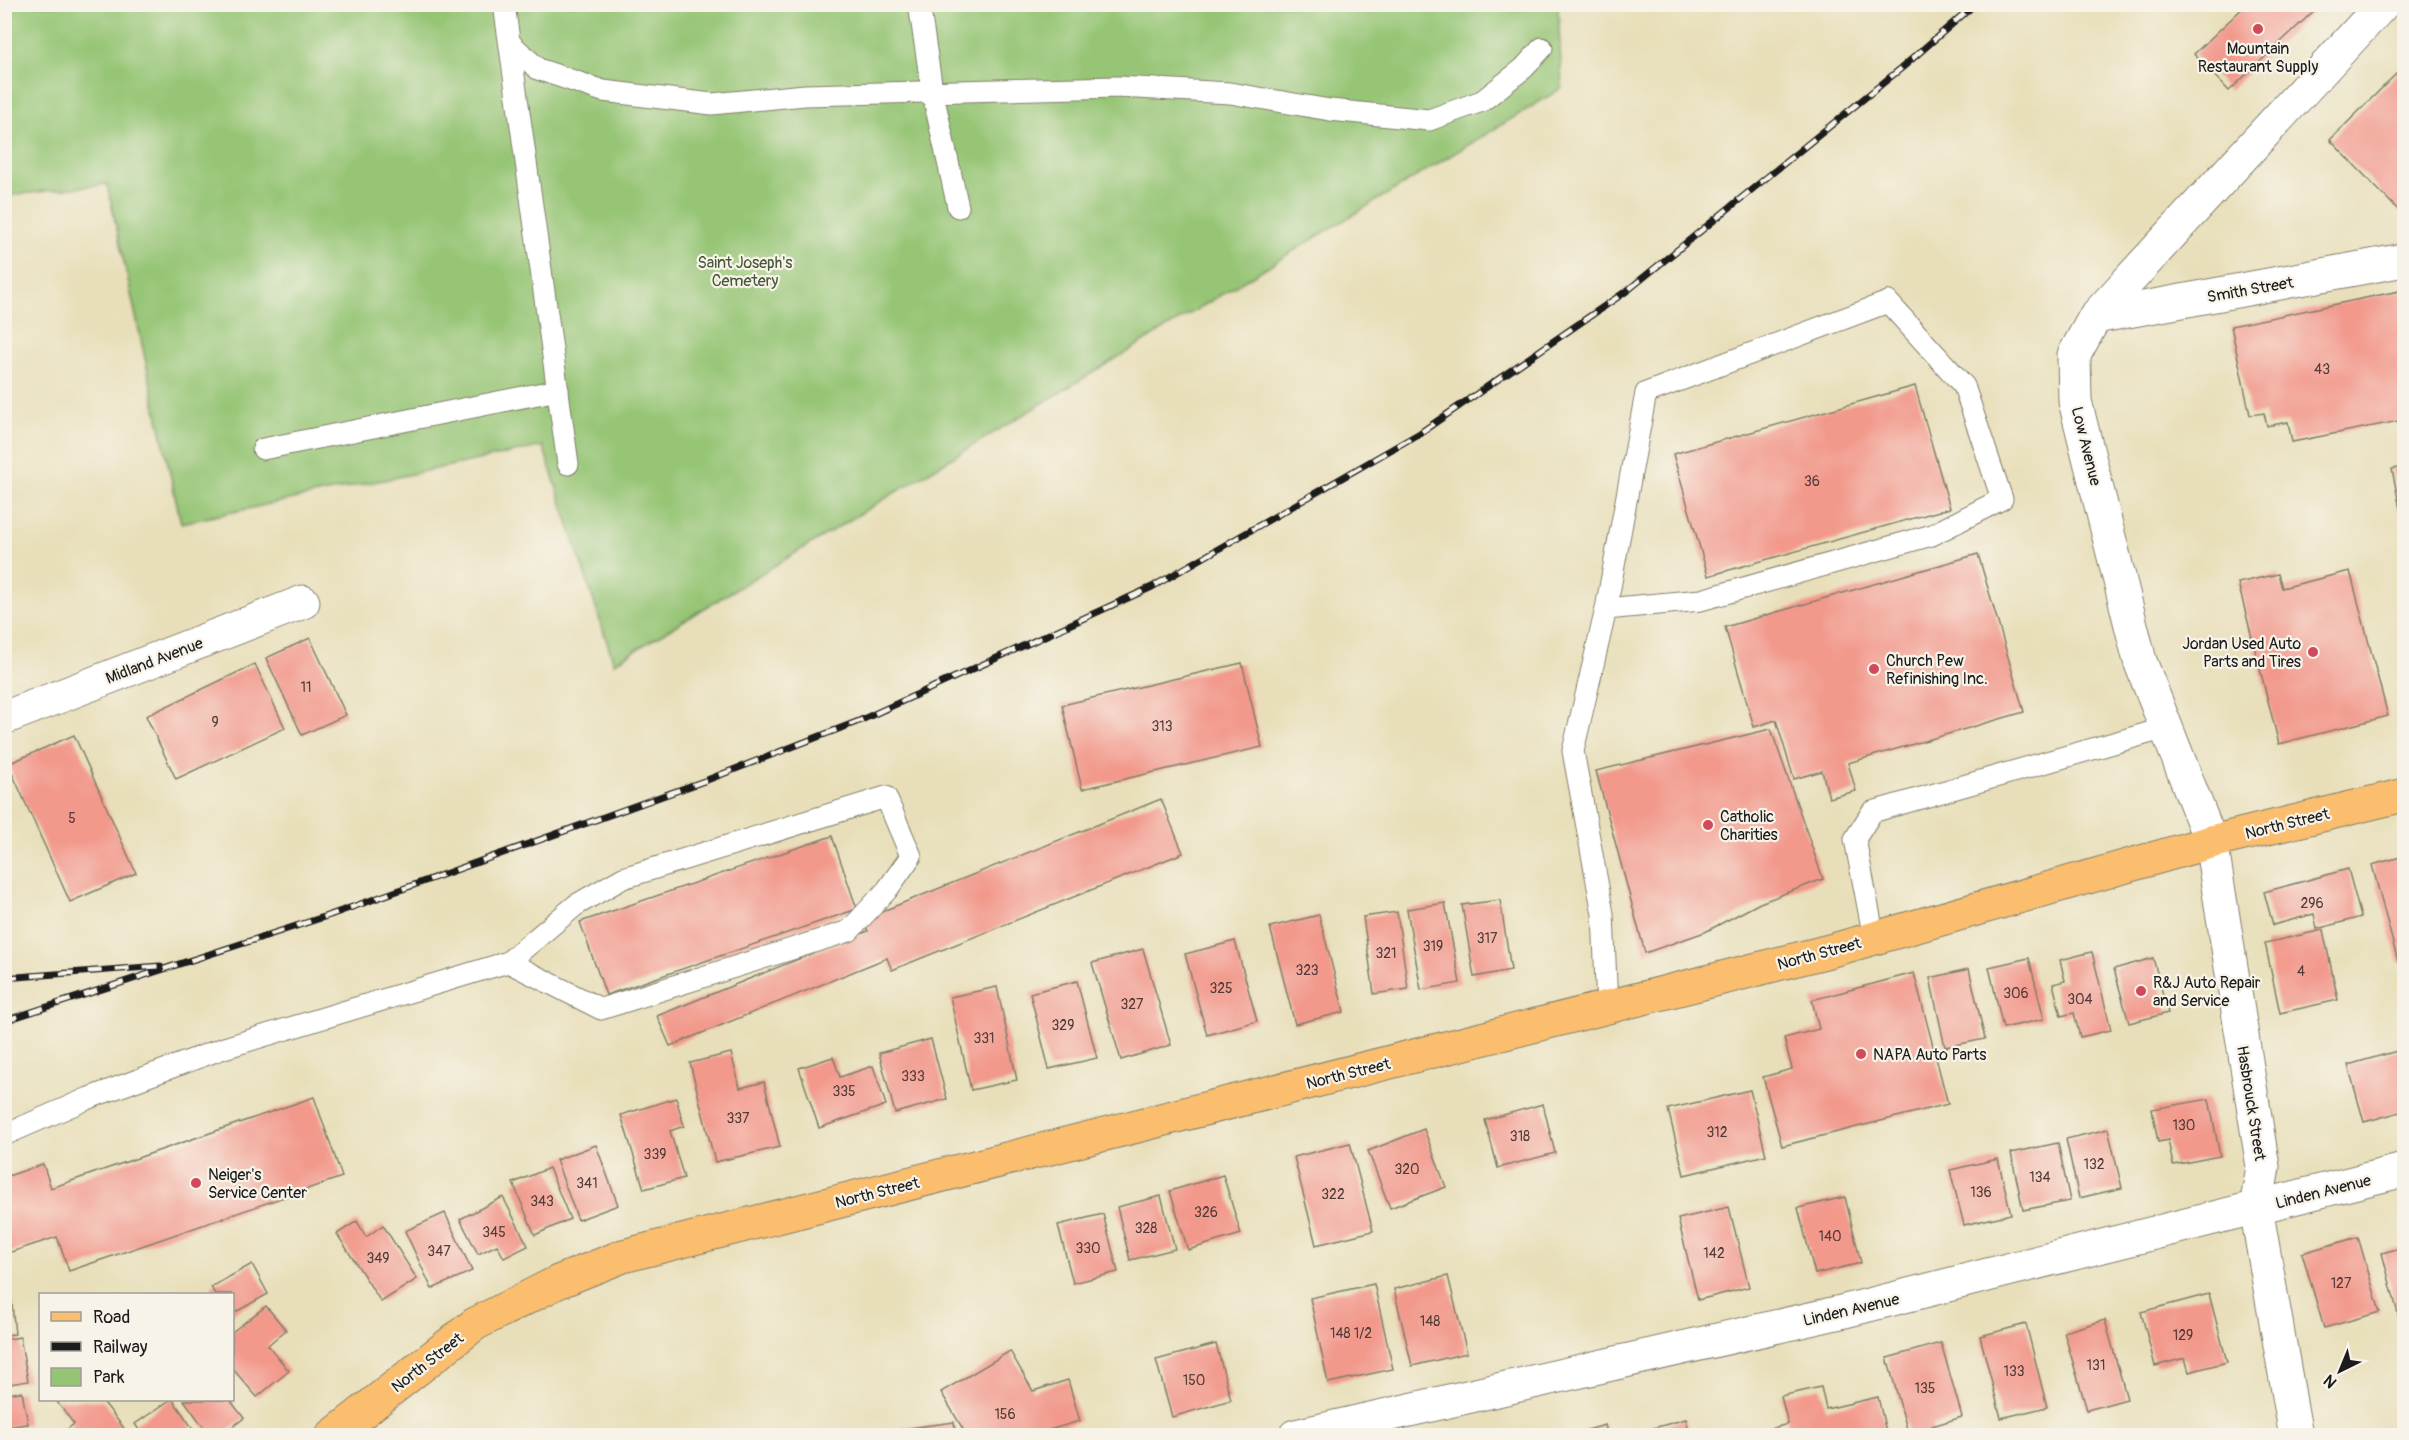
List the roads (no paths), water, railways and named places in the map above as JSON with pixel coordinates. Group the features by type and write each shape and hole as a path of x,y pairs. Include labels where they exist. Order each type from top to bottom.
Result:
{"main road":[{"name":"North Street","path":"332,1436 476,1324 558,1282 623,1256 1607,1008 1874,938 2211,842 2404,795"}],"street":[{"name":"Low Avenue","path":"2211,842 2140,661 2075,401 2074,355 2096,317 2383,4"},
{"name":"Smith Street","path":"2096,317 2404,261"},
{"name":"Midland Avenue","path":"4,718 303,602"},
{"name":"Hasbrouck Street","path":"2211,842 2263,1167 2256,1208 2296,1436"},
{"name":"Linden Avenue","path":"1295,1436 1845,1311 2404,1170"}],"lane":[{"path":"504,4 568,464"},
{"path":"919,4 932,90 958,207"},
{"path":"510,43 538,69 603,91 712,104 805,95 1118,87 1230,93 1330,110 1430,120 1482,101 1524,68 1542,48"},
{"path":"1606,609 1701,600 1932,535 2002,499 1964,386 1888,302 1646,393 1606,609 1573,751 1603,914 1607,1008"},
{"path":"263,448 558,390"},
{"path":"1874,938 1855,839 1872,812 2166,728"},
{"path":"4,1135 89,1098 224,1048 508,962 576,905 623,878 885,797 911,856 887,890 849,931 602,1009 508,962"}],"railway":[{"path":"4,1021 330,915 707,780 859,721 1152,587 1420,433 1628,290 1904,66 1975,4"},
{"path":"4,978 160,966"}],"place":[{"name":"Mountain Restaurant Supply","path":"2258,29"},
{"name":"Jordan Used Auto Parts and Tires","path":"2313,652"},
{"name":"Church Pew Refinishing Inc.","path":"1874,669"},
{"name":"Catholic Charities","path":"1708,825"},
{"name":"R&J Auto Repair and Service","path":"2141,991"},
{"name":"NAPA Auto Parts","path":"1861,1054"},
{"name":"Neiger's Service Center","path":"196,1183"}],"park label":[{"name":"Saint Joseph's Cemetery","path":"745,271"}]}
